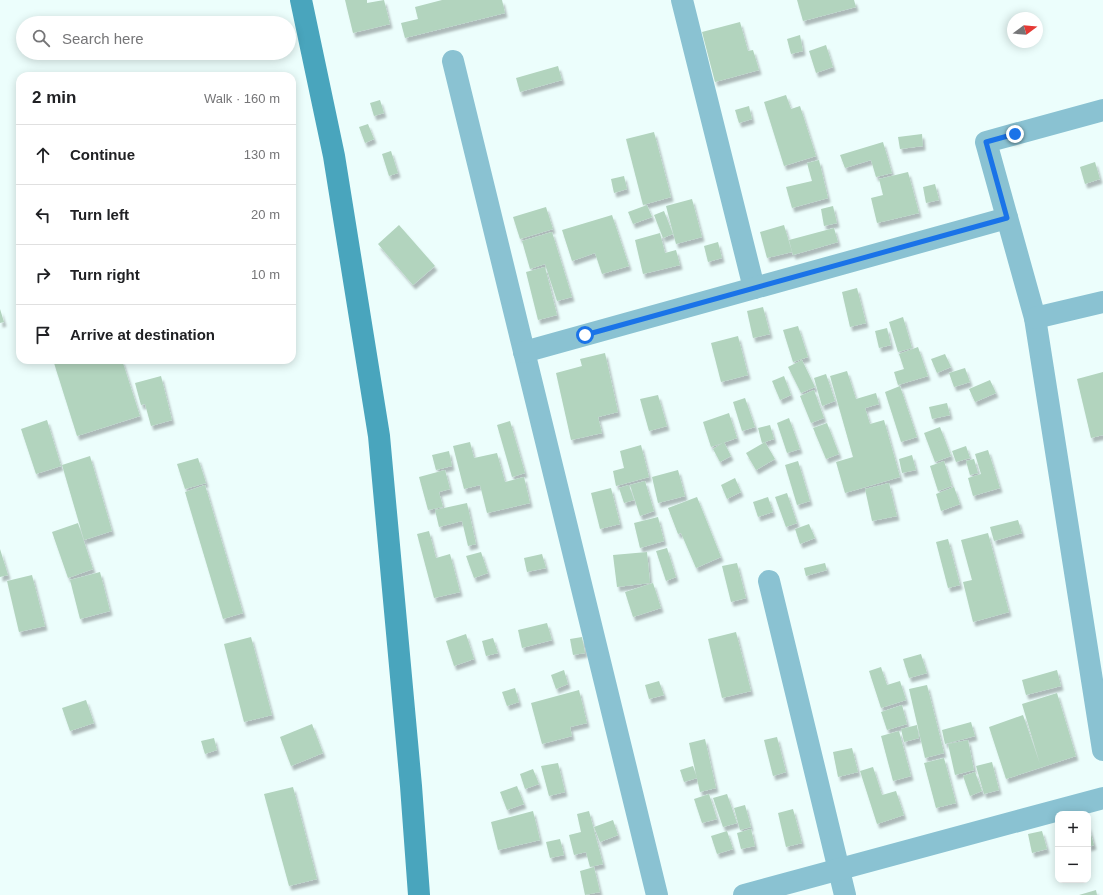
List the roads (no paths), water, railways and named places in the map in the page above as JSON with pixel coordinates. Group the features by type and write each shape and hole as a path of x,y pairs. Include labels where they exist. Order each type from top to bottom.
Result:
{"main road":[{"path":"301,0 334,156 379,436 411,786 419,895"}],"street":[{"path":"682,0 754,288"},
{"path":"453,61 657,895"},
{"path":"1103,110 986,142 1035,318 1103,750"},
{"path":"524,352 1007,218"},
{"path":"1035,318 1103,302"},
{"path":"768,580 845,895"},
{"path":"744,895 1103,798"}]}
